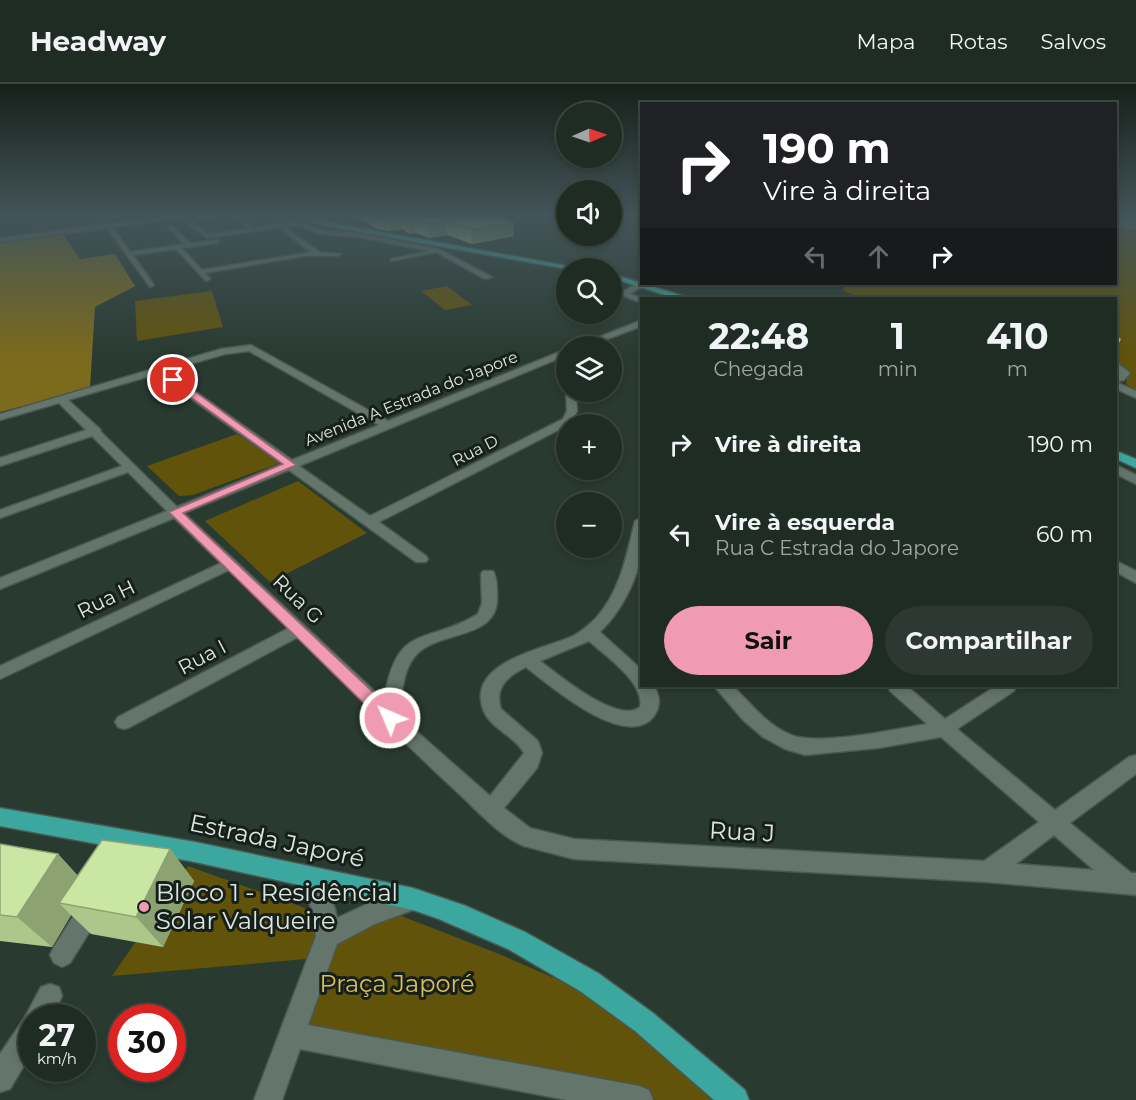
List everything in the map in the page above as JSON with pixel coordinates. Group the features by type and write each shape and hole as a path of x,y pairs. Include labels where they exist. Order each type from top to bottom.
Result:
{"main road":[{"path":"622,279 640,285"},
{"path":"641,285 677,297"},
{"path":"1117,454 1136,464"},
{"name":"Estrada Japoré","path":"0,817 195,852 413,899 512,936 564,966 612,998 735,1100"}],"street":[{"path":"135,263 150,285"},
{"path":"192,263 206,279"},
{"path":"200,272 253,263"},
{"path":"462,263 488,277"},
{"path":"622,285 631,282"},
{"path":"622,293 641,285"},
{"path":"622,296 640,301"},
{"path":"622,297 640,306"},
{"path":"608,336 640,324"},
{"path":"0,417 233,348 251,348 388,426"},
{"name":"Avenida A Estrada do Japore","path":"0,584 556,357"},
{"path":"1117,366 1125,373 1117,379"},
{"path":"159,370 421,559"},
{"path":"1117,385 1136,394"},
{"name":"Rua G","path":"61,399 390,718"},
{"name":"Rua D","path":"369,522 568,421 572,411 572,402"},
{"path":"0,462 96,431"},
{"path":"0,514 131,467"},
{"path":"1117,470 1136,480"},
{"path":"491,810 530,762 533,753 531,746 495,714 490,702 490,690 495,679 502,672 591,633 602,622 621,591 640,529"},
{"name":"Rua H","path":"0,673 230,564"},
{"path":"1117,566 1136,578"},
{"path":"390,718 394,690 401,666 410,652 422,641 482,620 488,612 490,595 488,574"},
{"name":"Rua I","path":"123,722 300,629"},
{"path":"591,633 640,678"},
{"path":"528,660 587,702 622,719 638,719 649,710 651,703 646,687"},
{"path":"724,687 767,732 793,745 805,747 878,740 944,729 1007,687"},
{"path":"897,687 1054,823 1132,884"},
{"name":"Rua J","path":"390,718 491,810 524,836 574,849 987,872 1132,884"},
{"path":"987,872 1136,763"},
{"path":"268,1100 328,936 324,906 302,875"},
{"path":"62,955 106,884"},
{"path":"328,936 371,913 413,899"},
{"path":"292,1035 639,1100"},
{"path":"0,1079 18,1050"}],"green space":[{"path":"1117,263 1136,263 1136,390 1126,384 1125,379 1129,373 1117,363 1117,347 1120,347 1117,345 1117,297 861,297 845,292 843,288 848,285 1117,285"},
{"path":"447,286 472,305 445,310 421,291"},
{"path":"212,291 223,327 137,341 135,301"},
{"path":"237,434 280,463 193,495 179,496 147,466"},
{"path":"298,481 367,533 270,582 205,521"},
{"name":"Praça Japoré","path":"188,866 305,908 327,934 399,915 499,954 612,1003 712,1100 657,1100 294,1032 318,958 112,976"}],"shaded area":[{"path":"0,263 121,263 135,286 95,307 90,388 0,412"}],"building":[{"path":"102,840 170,849 136,917 59,903"},
{"path":"0,844 58,854 17,917 0,915"}],"place":[{"name":"Bloco 1 - Residêncial Solar Valqueire","path":"144,907"}],"route":[{"path":"173,380 291,465 175,512 361,687 390,718"}]}
